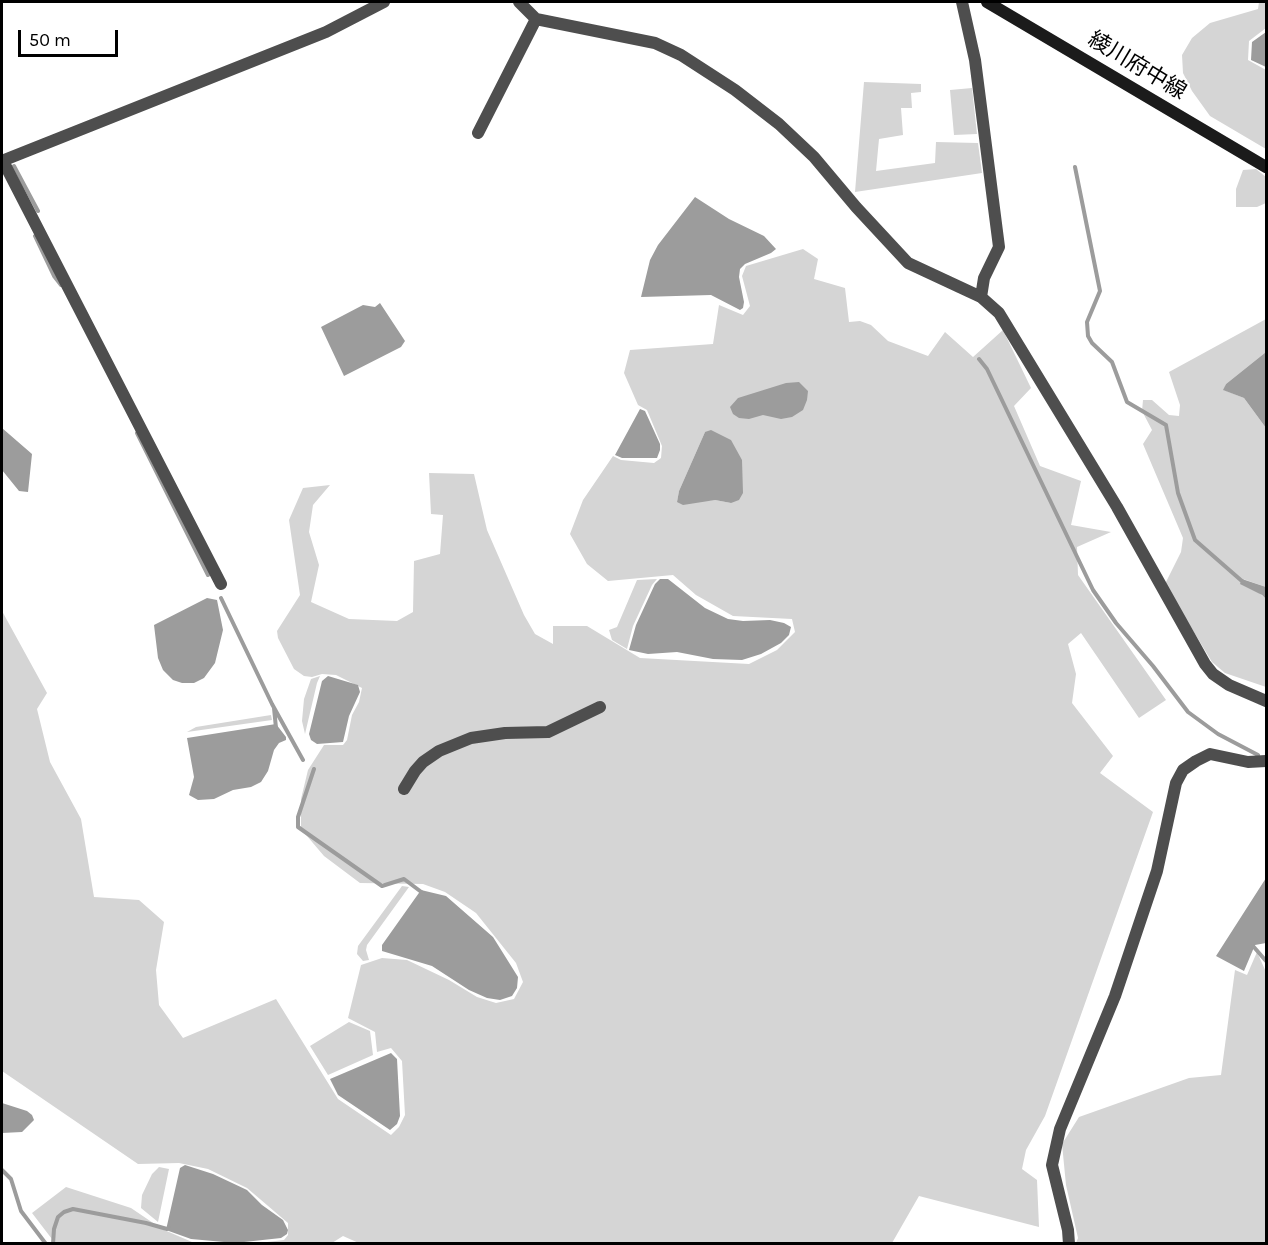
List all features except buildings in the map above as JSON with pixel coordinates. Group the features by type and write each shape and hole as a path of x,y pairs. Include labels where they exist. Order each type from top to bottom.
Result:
{"main road":[{"name":"綾川府中線","path":"987,2 1266,167"}],"street":[{"path":"221,584 2,161 326,32 384,2"},
{"path":"519,2 536,19 655,43 681,55 735,90 779,124 814,157 908,263 981,297 999,312 1117,507 1205,664 1213,674 1229,685 1266,701"},
{"path":"962,2 975,60 999,247 984,278 981,297"},
{"path":"478,133 536,19"},
{"path":"404,789 423,762 471,738 548,732 600,707"},
{"path":"1069,1244 1068,1230 1052,1165 1060,1129 1114,996 1157,871 1176,783 1183,770 1210,754 1248,762 1266,761"},
{"path":"1062,1244 1068,1230"}],"shaded area":[{"path":"1259,2 1266,2 1266,28 1249,41 1248,60 1266,70 1266,149 1210,116 1192,91 1183,73 1182,55 1192,38 1210,23 1258,9"},
{"path":"1266,32 1266,67 1251,60 1252,42"},
{"path":"864,82 921,84 921,92 911,93 912,108 901,108 903,135 879,139 876,171 935,163 936,142 978,143 982,173 855,192"},
{"path":"972,88 977,134 954,135 950,90"},
{"path":"1256,169 1266,177 1266,203 1257,207 1236,207 1236,189 1243,170"},
{"path":"695,197 729,219 764,236 776,249 745,264 740,269 739,277 744,302 740,310 711,295 641,297 650,260 658,245"},
{"path":"803,249 818,259 814,279 845,288 849,322 860,321 871,325 888,341 928,356 945,332 973,357 1003,330 1031,388 1014,406 1040,466 1081,481 1071,525 1111,532 1077,547 1078,575 1166,700 1139,718 1081,633 1068,644 1076,674 1072,703 1113,756 1100,773 1153,812 1045,1116 1026,1150 1022,1169 1037,1180 1039,1227 919,1196 892,1243 361,1244 343,1236 332,1243 259,1243 284,1240 288,1235 288,1223 247,1188 208,1169 179,1163 138,1164 2,1071 2,611 47,693 37,709 50,762 81,819 94,897 139,900 164,922 156,970 159,1005 183,1038 276,999 338,1099 391,1135 399,1127 405,1115 402,1061 391,1048 377,1052 375,1032 348,1018 361,965 382,958 407,960 449,980 477,997 496,1003 514,999 523,982 516,963 476,913 445,892 423,884 360,883 324,856 301,829 301,799 308,770 324,745 343,745 347,740 352,715 359,702 362,688 336,675 304,676 294,669 278,638 277,631 300,595 289,520 303,488 330,485 313,505 309,532 319,565 311,602 349,619 397,621 413,612 414,561 440,554 443,515 431,514 429,473 474,474 487,530 524,615 535,634 553,644 553,626 587,626 640,658 749,664 777,650 795,632 792,619 733,616 696,595 673,575 608,581 587,564 570,534 583,500 613,456 621,460 654,463 661,458 662,446 647,410 638,405 624,373 630,350 713,344 719,305 743,315 750,306 742,276 746,266","holes":["705,432 731,503 715,500 677,502 679,491"]},
{"path":"380,303 405,341 401,347 344,376 321,327 363,305 375,307"},
{"path":"1266,319 1266,352 1226,384 1224,390 1244,398 1266,428 1266,587 1243,579 1266,599 1266,687 1225,673 1212,662 1165,584 1181,552 1183,538 1143,444 1152,430 1142,411 1143,400 1152,400 1169,415 1179,416 1180,405 1169,372"},
{"path":"1266,352 1266,428 1244,398 1223,390 1226,384"},
{"path":"799,382 808,391 807,400 803,410 792,417 781,419 763,415 749,419 739,418 733,414 730,407 738,398 786,383"},
{"path":"640,409 645,411 660,444 657,458 622,458 615,455"},
{"path":"2,428 32,454 28,492 19,491 2,470"},
{"path":"711,430 731,440 742,460 743,493 739,500 731,503 715,500 683,505 677,502 679,491 705,432"},
{"path":"657,579 633,626 627,649 612,640 609,630 617,627 637,580"},
{"path":"660,579 668,579 705,608 728,619 770,620 784,623 791,627 789,635 781,643 761,654 742,660 713,659 677,652 648,654 629,650 636,625 655,584"},
{"path":"1242,579 1266,587 1266,599 1240,584"},
{"path":"207,598 217,600 223,630 215,663 204,678 194,683 173,680 163,670 158,658 154,625"},
{"path":"320,676 305,734 302,721 304,699 311,679"},
{"path":"328,676 358,685 360,692 349,716 343,742 317,744 311,740 309,734 322,681"},
{"path":"271,715 272,720 187,732 196,727"},
{"path":"276,724 286,740 279,743 274,750 268,771 261,782 251,787 233,790 214,799 198,800 189,795 194,777 187,738"},
{"path":"1266,878 1266,943 1255,945 1244,971 1216,956"},
{"path":"402,886 409,887 367,945 369,960 363,961 357,954 358,946"},
{"path":"421,890 446,896 493,937 518,977 517,988 512,996 500,1000 487,998 469,990 432,966 382,951 382,945"},
{"path":"1257,952 1266,972 1266,1243 1076,1243 1078,1238 1066,1185 1062,1144 1079,1117 1189,1078 1221,1075 1235,970 1247,975"},
{"path":"349,1022 370,1031 373,1055 328,1075 310,1046"},
{"path":"391,1053 397,1059 400,1116 397,1124 390,1130 338,1095 330,1079"},
{"path":"2,1103 27,1111 34,1120 22,1132 2,1133"},
{"path":"185,1165 213,1174 247,1190 262,1205 283,1220 288,1230 287,1234 281,1238 235,1243 191,1239 166,1230 180,1168"},
{"path":"159,1167 169,1169 158,1222 141,1208 142,1195 152,1174"},
{"path":"66,1187 131,1208 162,1229 192,1242 222,1243 55,1243 32,1213"}],"waterway":[{"path":"14,166 38,211"},
{"path":"1075,167 1100,291 1087,322 1088,336 1092,343 1112,362 1127,402 1166,425 1178,493 1195,540 1243,582"},
{"path":"35,236 54,276 61,285"},
{"path":"979,359 987,369 1093,590 1116,623 1188,712 1218,734 1258,755"},
{"path":"137,433 208,575"},
{"path":"221,598 272,704 303,760"},
{"path":"274,708 276,728"},
{"path":"314,769 298,817 298,827 382,886 404,879 424,894"},
{"path":"1253,946 1266,961"},
{"path":"2,1170 11,1179 21,1211 46,1244"},
{"path":"53,1244 58,1217 73,1209 169,1228"}]}
